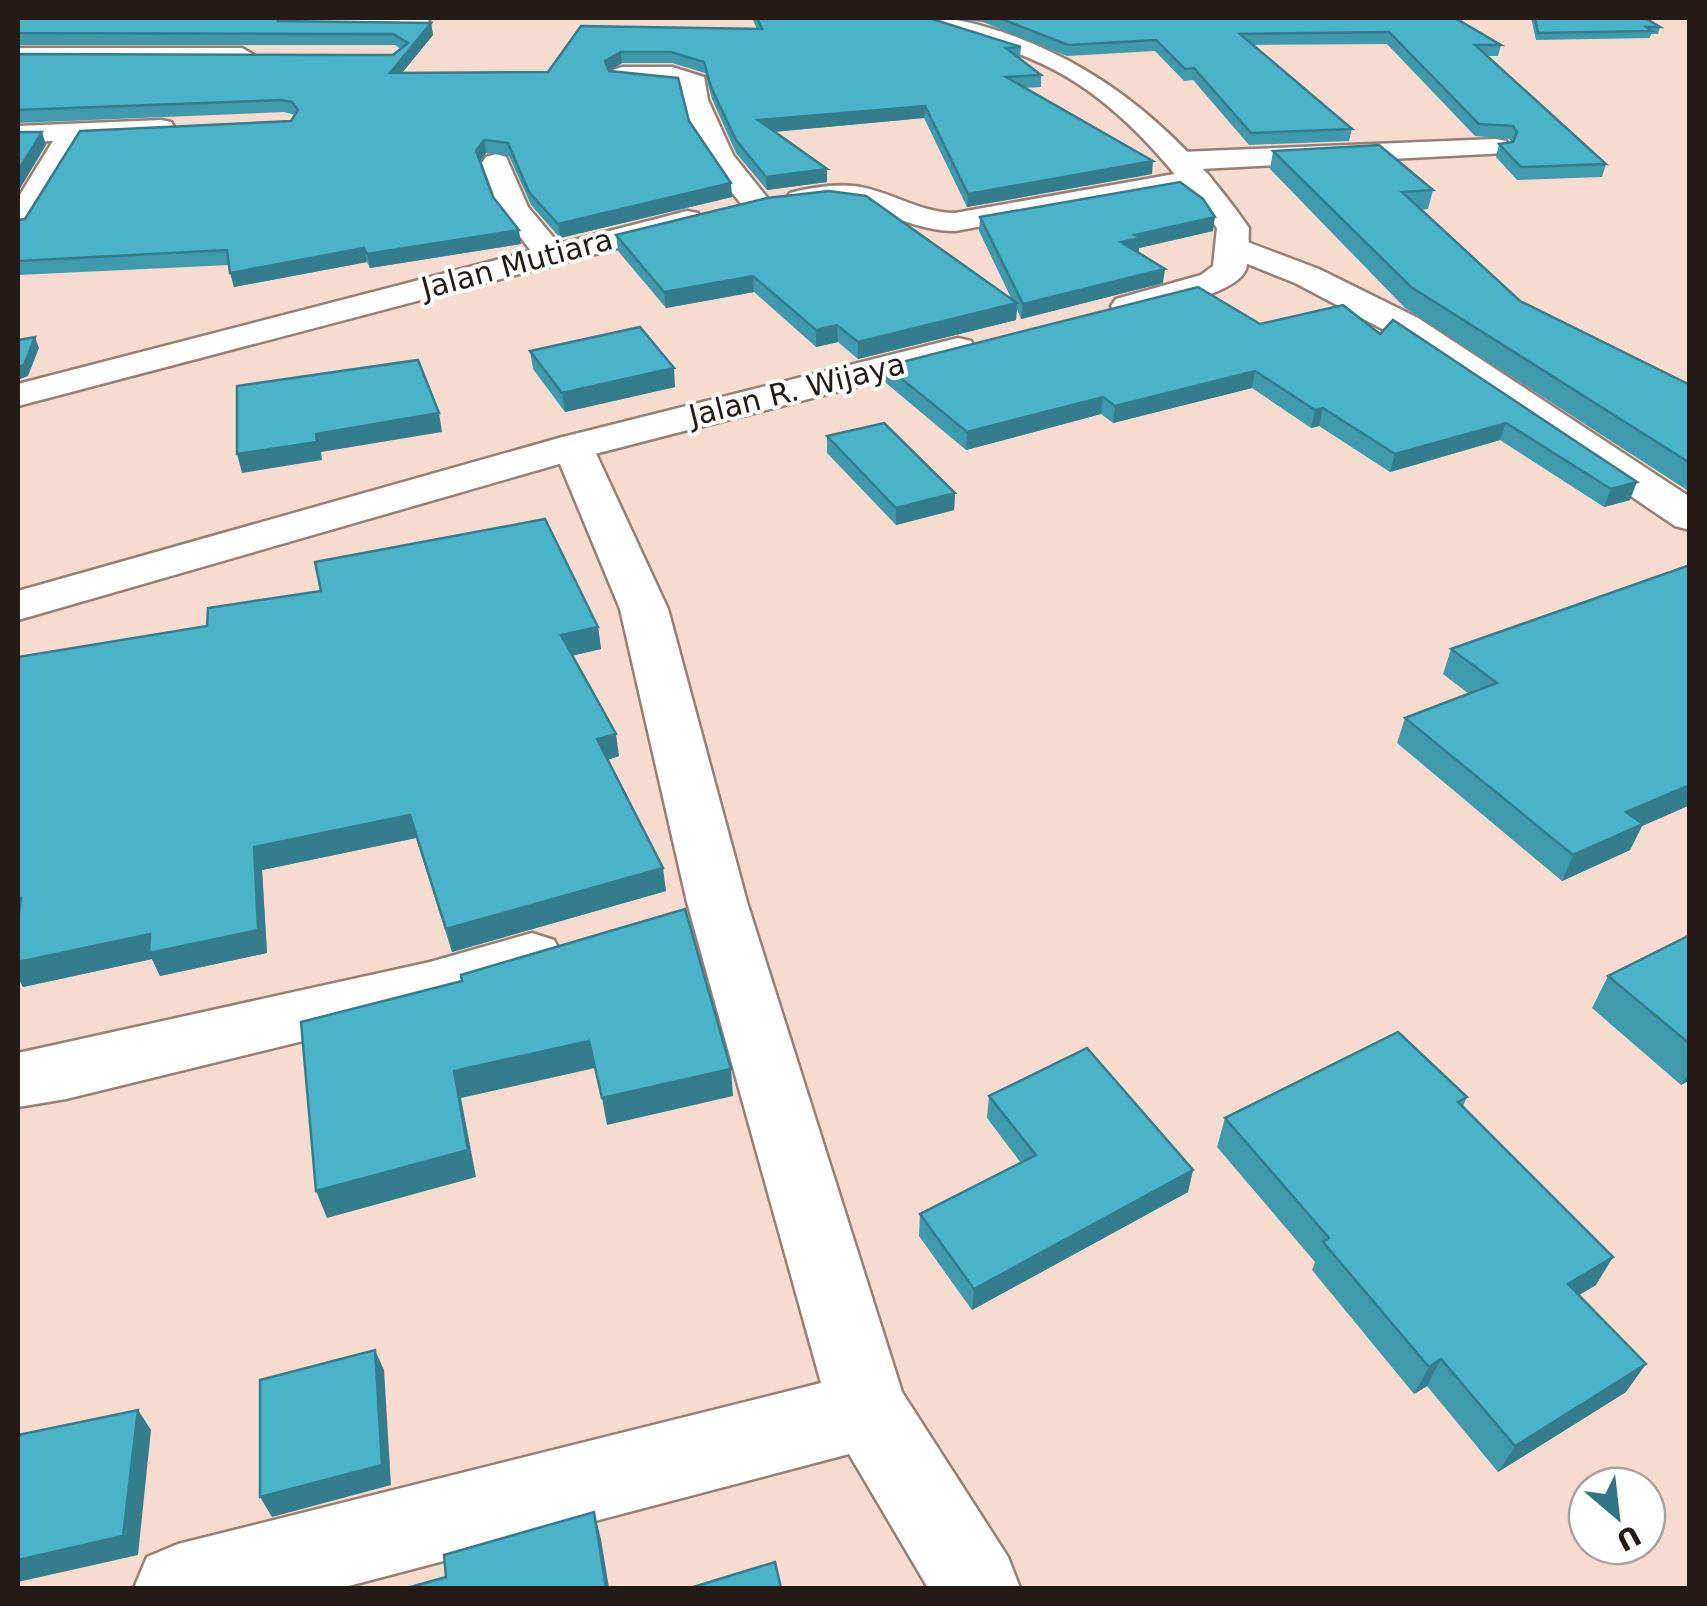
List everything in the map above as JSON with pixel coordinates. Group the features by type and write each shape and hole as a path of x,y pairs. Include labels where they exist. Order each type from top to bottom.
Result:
{"street":[{"path":"932,18 1030,50 1079,74 1189,170 1233,228 1229,270 1213,282 1091,315"},
{"path":"234,23 417,21"},
{"path":"141,54 158,34"},
{"path":"18,55 258,55"},
{"path":"622,75 672,75 696,82 695,100 720,157 758,206"},
{"path":"18,134 188,127"},
{"path":"18,222 73,131"},
{"name":"Jalan Mutiara","path":"18,395 550,256 758,206 844,194 936,222 955,222 1189,170 1496,147"},
{"path":"496,163 514,209 550,256"},
{"path":"1234,248 1307,276 1405,326 1690,517"},
{"name":"Jalan R. Wijaya","path":"18,606 573,447 995,340"},
{"path":"573,447 644,608 688,911 868,1410 977,1588"},
{"path":"18,1080 430,986 583,942"},
{"path":"178,1588 868,1410"}],"building":[{"path":"18,18 278,18 431,23 390,73 548,72 581,26 762,29 757,18 929,18 1021,47 1006,48 1041,75 1006,77 1153,161 968,194 925,106 758,120 827,169 766,177 736,140 711,87 704,62 671,52 621,52 605,61 609,71 678,78 689,121 731,183 558,224 529,192 508,143 484,140 476,151 493,197 519,230 367,254 364,248 230,273 227,250 18,261 18,220 25,219 80,131 291,121 298,110 292,102 281,100 18,110 18,54 393,55 408,43 393,34 18,33"},
{"path":"999,18 1455,18 1501,45 1475,45 1606,164 1521,167 1499,144 1513,142 1517,132 1513,126 1479,124 1389,32 1240,34 1352,129 1251,133 1194,68 1185,69 1156,40 1068,45"},
{"path":"1535,18 1645,18 1660,27 1646,27 1652,31 1538,33"},
{"path":"18,132 42,132 18,171"},
{"path":"1379,145 1433,190 1402,192 1520,301 1690,385 1690,463 1411,287 1273,151"},
{"path":"1180,182 1203,199 1215,217 1135,235 1141,238 1121,242 1165,269 1023,304 980,217"},
{"path":"829,191 866,196 1017,303 858,342 837,325 816,330 753,276 664,292 616,235 767,198"},
{"path":"1198,287 1260,324 1343,305 1380,334 1393,320 1637,482 1611,489 1506,423 1395,454 1255,371 1115,406 1103,397 967,432 886,366"},
{"path":"640,327 674,368 562,393 530,351"},
{"path":"35,337 24,365 18,367 18,340"},
{"path":"418,360 439,413 316,434 317,442 237,454 237,386"},
{"path":"884,423 955,493 896,508 827,436"},
{"path":"545,519 598,627 561,635 616,734 597,739 663,868 446,929 410,815 254,847 258,930 149,953 150,934 18,962 21,898 18,657 207,626 208,608 321,591 315,562"},
{"path":"1690,565 1690,785 1626,812 1643,824 1573,855 1405,718 1497,683 1451,649"},
{"path":"685,909 731,1069 602,1098 589,1041 454,1071 468,1150 316,1191 301,1022 462,981 461,975"},
{"path":"1690,935 1690,1044 1608,976"},
{"path":"1398,1032 1467,1097 1458,1102 1613,1257 1568,1284 1646,1364 1515,1446 1441,1359 1429,1367 1323,1242 1329,1238 1225,1118"},
{"path":"1087,1048 1193,1170 974,1289 920,1214 1036,1155 989,1096"},
{"path":"375,1350 382,1465 260,1497 260,1380"},
{"path":"138,1410 123,1536 18,1560 18,1435"},
{"path":"594,1512 606,1588 407,1588 446,1577 444,1555"},
{"path":"775,1562 781,1588 690,1588"}]}
